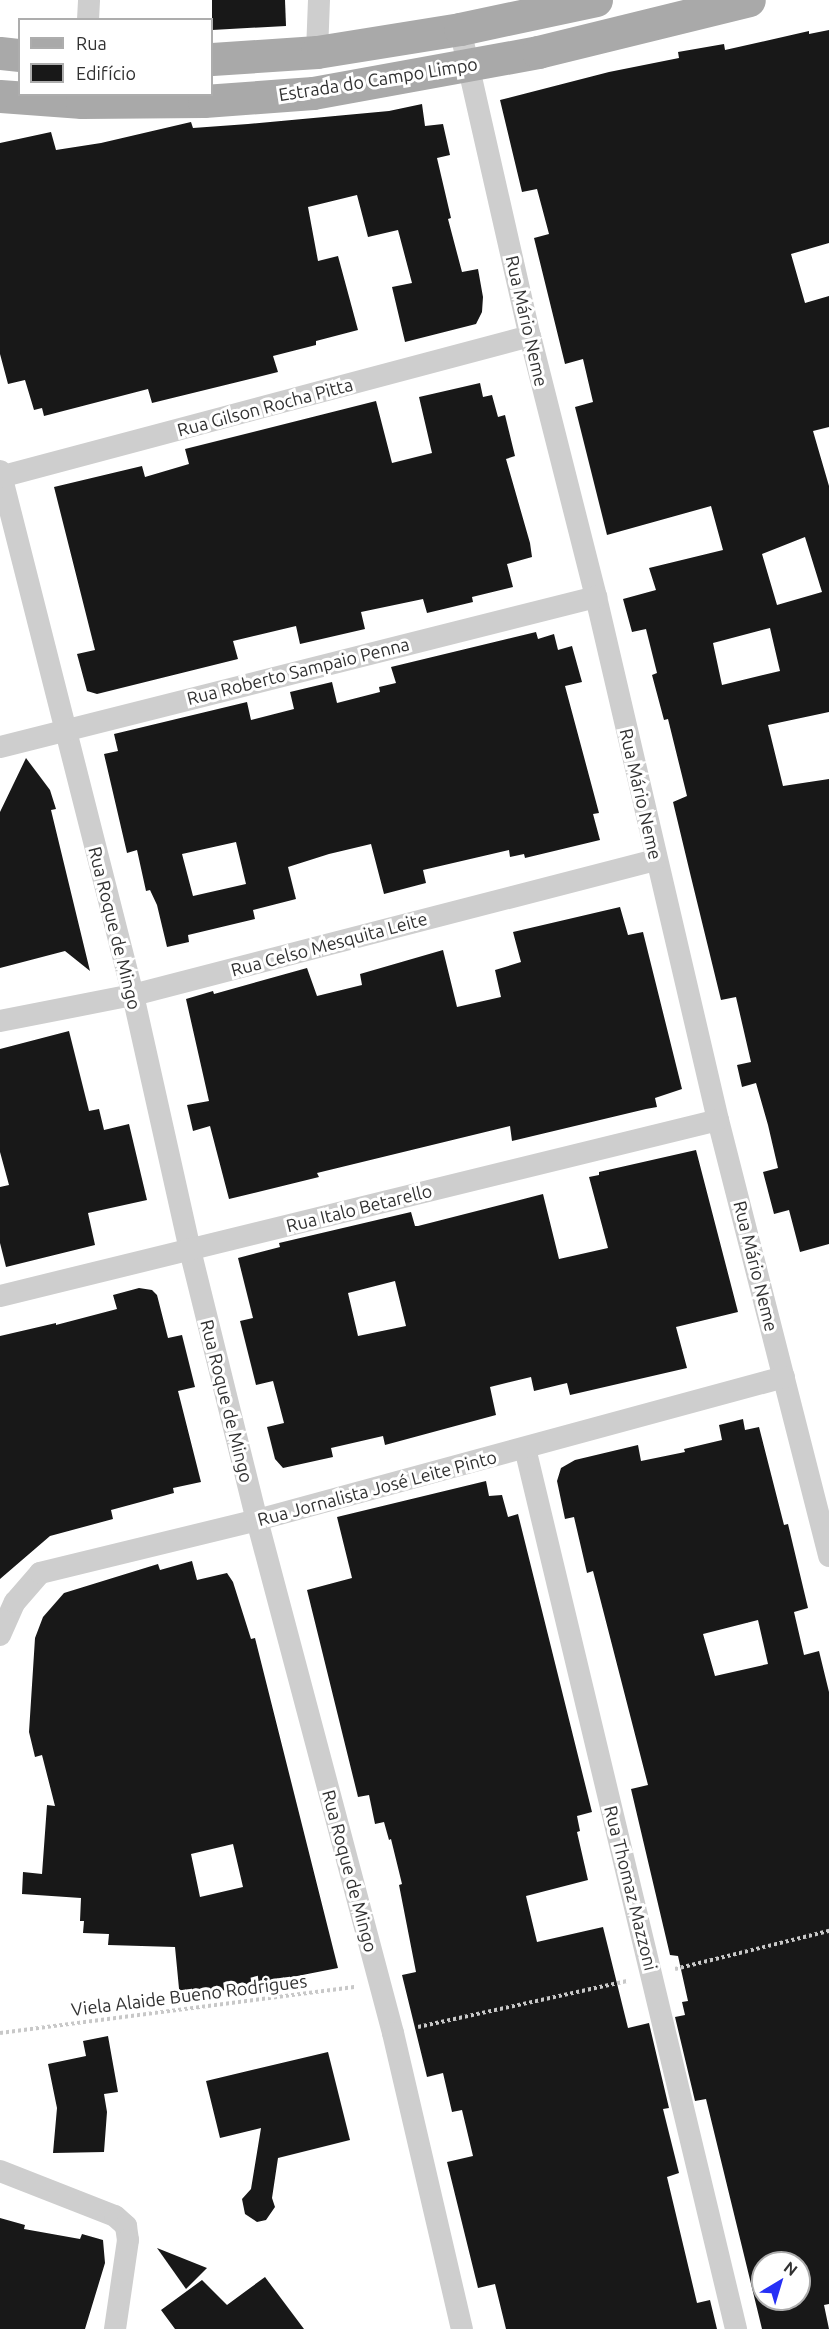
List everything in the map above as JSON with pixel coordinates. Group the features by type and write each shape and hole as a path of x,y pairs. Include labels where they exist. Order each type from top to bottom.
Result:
{"main road":[{"name":"Estrada do Campo Limpo","path":"213,59 317,52 460,30 559,4 596,0"},
{"name":"Estrada do Campo Limpo","path":"0,96 82,102 204,101 313,93 468,66 655,25 749,0"},
{"path":"0,53 18,55"}],"street":[{"path":"88,18 90,0"},
{"path":"317,52 319,0"},
{"name":"Rua Mário Neme","path":"460,30 530,336 596,597 718,1120 829,1556"},
{"name":"Rua Gilson Rocha Pitta","path":"0,475 530,336"},
{"name":"Rua Roque de Mingo","path":"0,475 133,995 190,1250 257,1520 381,1983 462,2329"},
{"name":"Rua Roberto Sampaio Penna","path":"0,747 596,597"},
{"name":"Rua Celso Mesquita Leite","path":"0,1021 133,995 656,860"},
{"name":"Rua Italo Betarello","path":"0,1296 718,1120"},
{"name":"Rua Jornalista José Leite Pinto","path":"0,1635 15,1602 39,1573 257,1520 784,1377"},
{"name":"Rua Thomaz Mazzoni","path":"525,1448 736,2329"},
{"path":"0,2171 115,2216 126,2226 128,2240 115,2329"}],"path":[{"path":"393,2033 652,1975 829,1931"},
{"name":"Viela Alaide Bueno Rodrigues","path":"0,2033 381,1983"}],"building":[{"path":"212,0 285,0 286,26 213,30"},
{"path":"829,30 829,243 791,254 805,303 829,296 829,427 813,431 829,486 829,712 768,725 783,786 829,779 829,1244 800,1252 789,1210 774,1214 763,1172 778,1168 768,1125 756,1083 742,1087 737,1065 751,1062 736,997 721,1000 673,802 687,796 668,719 664,720 652,675 657,673 646,629 632,632 623,599 656,590 649,568 723,550 711,506 607,535 575,407 593,402 583,359 565,364 534,238 549,234 537,189 522,192 500,100 609,72 679,58 678,52 724,44 725,50 809,31 809,34","holes":["805,537 822,592 777,605 762,554","770,628 780,671 722,685 713,643"]},
{"path":"422,104 425,126 443,124 450,155 437,158 451,218 448,219 462,272 478,269 483,297 482,312 476,324 405,342 392,287 412,283 398,230 368,237 357,195 308,207 318,261 338,256 358,330 316,341 316,345 273,356 278,372 152,403 148,389 44,416 42,408 34,410 25,380 8,384 0,354 0,143 51,132 56,150 101,143 191,122 193,128 248,124 389,111"},
{"path":"480,383 483,397 492,395 498,417 505,415 515,456 506,459 530,543 532,557 507,564 513,587 472,597 473,602 427,613 423,599 361,612 365,629 300,644 296,626 233,641 238,659 97,694 87,691 77,654 95,650 54,487 142,466 145,477 189,464 185,449 376,401 392,463 432,453 419,397"},
{"path":"536,632 538,639 554,634 558,650 572,646 582,682 565,686 599,813 593,814 600,840 525,858 524,854 510,857 509,850 423,870 426,883 384,894 371,844 329,854 288,867 296,899 253,910 255,919 188,935 189,942 167,947 157,905 150,890 146,891 137,850 127,853 104,754 118,751 114,734 247,702 251,720 294,709 290,692 332,682 337,703 380,692 379,687 396,683 391,667","holes":["236,842 246,884 193,896 182,854"]},
{"path":"26,758 50,790 56,809 51,810 90,971 65,951 0,968 0,812"},
{"path":"620,907 628,935 643,932 682,1089 655,1098 657,1107 512,1141 510,1126 317,1173 319,1177 229,1199 210,1126 193,1131 187,1105 209,1101 186,999 213,991 214,994 307,968 317,996 362,985 360,974 443,950 457,1007 501,997 495,970 521,962 513,932"},
{"path":"69,1031 89,1111 99,1109 104,1130 129,1124 147,1200 88,1213 95,1245 6,1267 0,1243 0,1187 9,1185 0,1152 0,1049"},
{"path":"696,1150 738,1312 676,1327 687,1368 570,1395 567,1383 534,1391 531,1377 490,1387 496,1415 385,1445 383,1436 331,1448 333,1457 283,1468 275,1459 267,1427 284,1423 273,1381 256,1385 240,1321 253,1318 238,1258 280,1247 279,1243 411,1212 415,1226 418,1226 543,1194 559,1259 608,1248 589,1177 599,1175 599,1172","holes":["395,1281 406,1326 358,1336 348,1293"]},
{"path":"139,1288 152,1290 157,1295 168,1338 182,1335 195,1387 178,1391 201,1482 173,1488 174,1493 111,1510 113,1519 50,1536 0,1579 0,1336 56,1323 56,1325 117,1309 113,1295"},
{"path":"743,1419 745,1430 759,1427 784,1525 788,1524 808,1608 794,1612 804,1655 819,1651 829,1692 829,2304 824,2305 829,2329 762,2329 758,2311 811,2311 811,2251 751,2251 751,2284 706,2099 695,2101 675,2017 685,2015 682,2002 688,2001 678,1956 670,1955 631,1789 648,1785 593,1571 587,1573 574,1517 565,1519 557,1481 561,1468 575,1460 638,1445 641,1461 685,1452 684,1449 722,1440 719,1425","holes":["758,1620 768,1664 715,1676 703,1634"]},
{"path":"486,1481 489,1496 502,1495 508,1517 518,1514 592,1812 577,1816 580,1831 577,1832 588,1880 526,1896 537,1942 603,1927 628,2028 649,2023 669,2108 663,2109 679,2173 667,2177 697,2303 710,2300 717,2329 506,2329 495,2284 478,2288 447,2162 473,2156 462,2110 452,2112 443,2073 427,2077 402,1975 416,1972 399,1885 402,1884 391,1839 389,1840 384,1822 375,1824 369,1795 358,1797 307,1590 352,1578 337,1517"},
{"path":"192,1561 197,1580 227,1573 233,1582 251,1639 255,1638 338,1968 180,1999 175,1947 108,1945 109,1934 83,1933 84,1921 80,1921 81,1898 22,1894 23,1872 42,1874 47,1805 55,1806 42,1755 35,1757 29,1732 35,1638 43,1617 64,1593 158,1564 160,1570","holes":["233,1844 243,1887 200,1897 191,1854"]},
{"path":"108,2036 118,2092 104,2094 107,2112 104,2152 53,2153 57,2108 48,2064 86,2056 83,2041"},
{"path":"328,2052 350,2140 278,2158 272,2198 275,2207 266,2220 257,2222 245,2214 242,2199 251,2189 261,2128 220,2138 206,2081"},
{"path":"0,2218 25,2225 24,2229 80,2239 82,2234 103,2240 105,2263 85,2329 0,2329"},
{"path":"157,2248 207,2268 186,2289"},
{"path":"265,2277 304,2329 175,2329 161,2310 202,2280 227,2305"}]}
